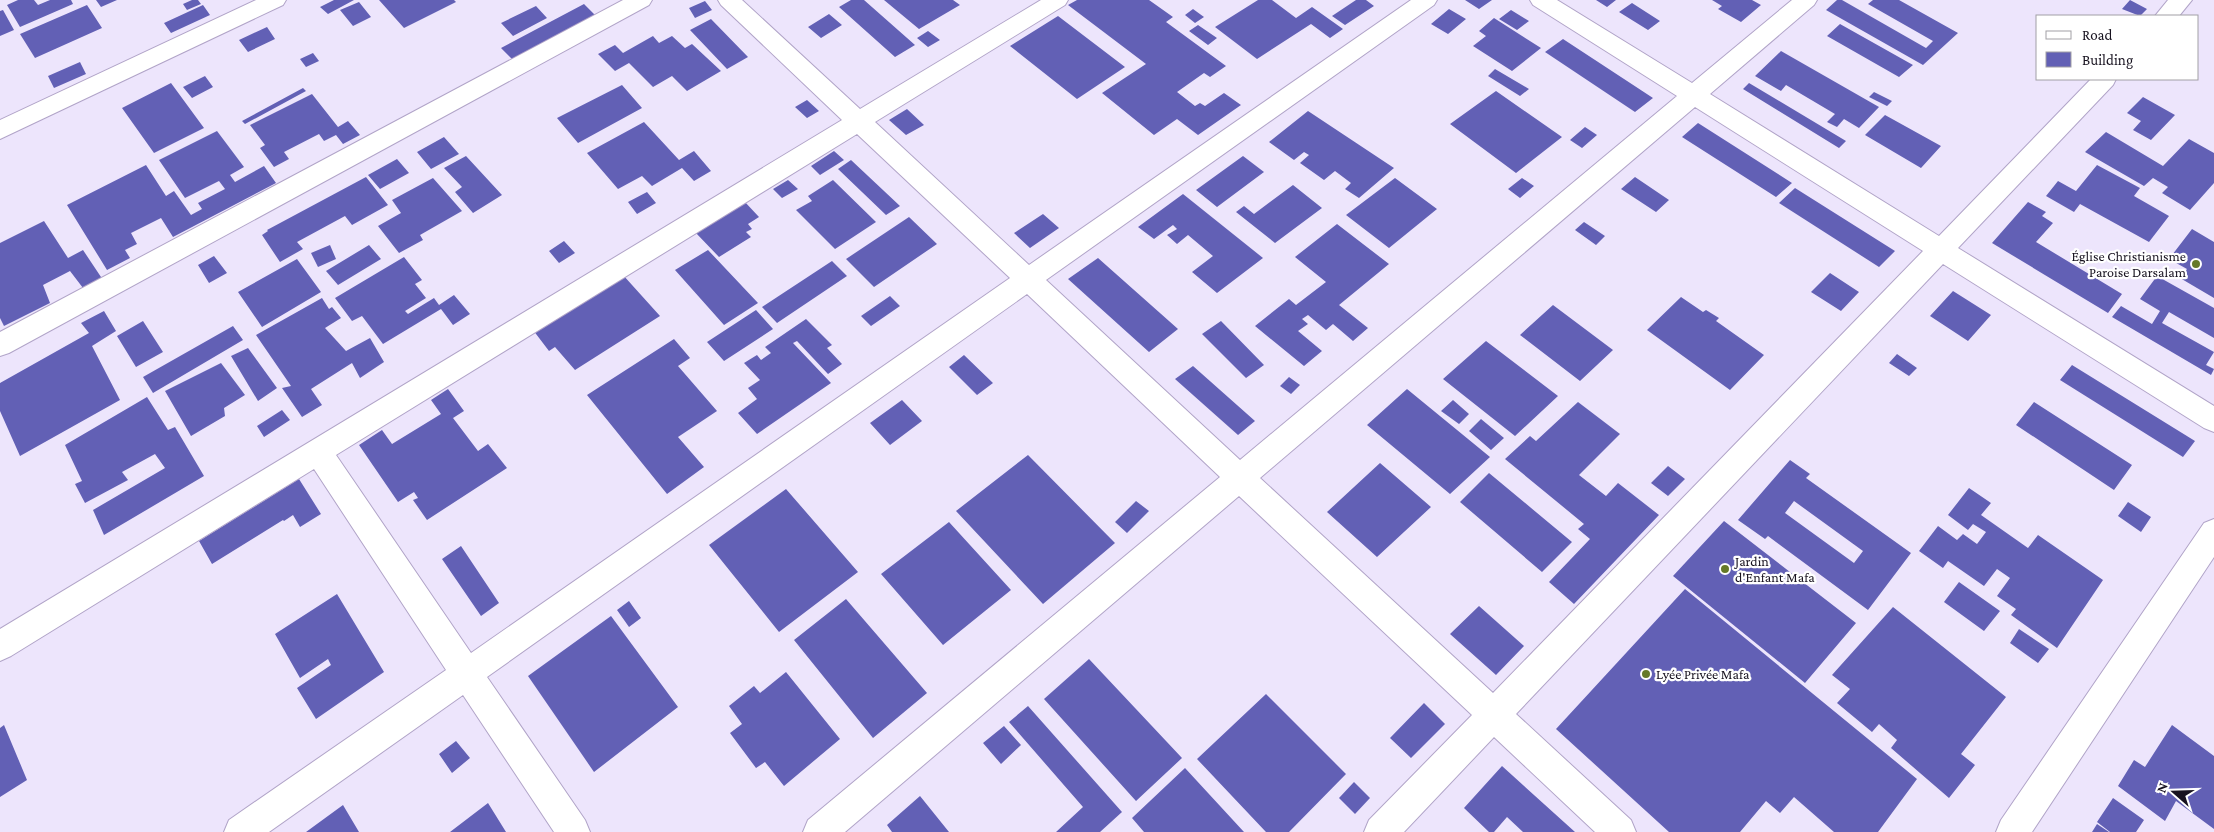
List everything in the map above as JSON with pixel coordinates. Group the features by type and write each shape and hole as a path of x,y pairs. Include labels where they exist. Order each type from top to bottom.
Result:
{"street":[{"path":"0,130 274,0"},
{"path":"0,345 641,0"},
{"path":"729,0 1619,832"},
{"path":"0,646 1057,0"},
{"path":"241,832 1426,0"},
{"path":"1541,0 2214,420"},
{"path":"820,832 1806,0"},
{"path":"2167,15 2181,0"},
{"path":"1381,832 2104,80"},
{"path":"318,452 573,832"},
{"path":"2013,832 2214,532"}],"building":[{"path":"18,0 34,0 38,5 50,0 71,0 73,4 20,27 7,5"},
{"path":"96,0 117,0 101,7"},
{"path":"192,0 198,0 201,4 187,10 183,4"},
{"path":"334,0 354,0 328,14 320,7"},
{"path":"379,0 454,0 456,2 404,28"},
{"path":"851,0 864,0 915,45 895,57 839,7"},
{"path":"884,0 953,0 960,5 919,29"},
{"path":"1077,0 1149,0 1173,17 1166,22 1226,66 1210,77 1204,73 1177,92 1195,106 1200,103 1205,106 1224,93 1241,105 1198,135 1177,119 1154,135 1102,93 1146,64 1068,5"},
{"path":"1258,0 1272,0 1296,18 1312,7 1343,29 1330,38 1311,24 1257,59 1215,27"},
{"path":"1356,0 1366,0 1374,6 1345,25 1332,16"},
{"path":"1465,0 1492,0 1479,9"},
{"path":"1596,0 1616,0 1607,7"},
{"path":"1712,0 1752,0 1761,5 1741,22 1718,9 1722,6"},
{"path":"1837,0 1842,0 1926,48 1933,41 1868,4 1873,0 1899,0 1958,33 1923,65 1826,10"},
{"path":"2130,0 2147,9 2141,15 2137,15 2122,9"},
{"path":"705,1 712,10 695,18 689,8"},
{"path":"359,2 371,17 353,26 340,10"},
{"path":"1632,3 1660,21 1648,30 1619,12"},
{"path":"584,4 598,18 515,62 501,48"},
{"path":"87,5 102,28 35,58 20,34"},
{"path":"203,5 210,15 171,33 164,23"},
{"path":"536,6 547,18 513,36 501,23"},
{"path":"1193,9 1204,17 1195,23 1185,15"},
{"path":"1449,9 1466,19 1448,34 1431,24"},
{"path":"3,10 14,30 0,36 0,11"},
{"path":"1511,10 1529,21 1517,30 1499,19"},
{"path":"829,14 842,25 821,38 808,27"},
{"path":"1058,16 1125,67 1077,99 1010,46"},
{"path":"1494,18 1541,48 1512,71 1473,46 1486,36 1479,31"},
{"path":"711,19 748,57 727,69 690,30"},
{"path":"1840,24 1913,65 1899,77 1827,36"},
{"path":"1198,25 1217,38 1208,45 1189,31"},
{"path":"267,27 275,39 248,52 239,40"},
{"path":"928,31 940,40 928,47 917,38"},
{"path":"653,36 659,43 672,36 685,48 692,44 721,71 687,91 672,76 653,87 629,63 615,71 598,54 615,45 623,53"},
{"path":"1563,39 1653,98 1635,112 1545,52"},
{"path":"1781,51 1879,107 1859,128 1844,119 1837,127 1827,122 1835,114 1786,85 1781,91 1755,76"},
{"path":"313,53 319,61 306,67 300,59"},
{"path":"80,62 86,74 54,88 48,76"},
{"path":"1495,69 1529,89 1520,96 1488,76"},
{"path":"205,76 213,87 192,98 183,87"},
{"path":"171,83 204,128 154,153 122,108"},
{"path":"1749,83 1846,141 1839,148 1743,89"},
{"path":"622,85 642,108 578,143 557,118"},
{"path":"303,88 306,91 245,124 242,121"},
{"path":"1496,91 1562,137 1516,173 1450,124"},
{"path":"1874,92 1892,101 1887,106 1869,97"},
{"path":"312,94 338,127 348,121 360,135 343,144 336,135 324,141 319,134 284,152 289,159 274,167 260,148 265,145 250,125"},
{"path":"2143,97 2175,115 2151,140 2133,130 2141,121 2127,113"},
{"path":"807,100 819,111 807,118 795,107"},
{"path":"907,109 924,125 906,135 889,120"},
{"path":"1308,111 1394,168 1359,198 1345,189 1351,183 1335,171 1324,180 1300,163 1309,155 1304,152 1294,160 1269,142"},
{"path":"1885,115 1941,146 1921,168 1865,135"},
{"path":"644,122 679,160 694,151 711,171 694,181 682,168 652,186 642,176 618,189 587,153"},
{"path":"1698,123 1792,183 1776,197 1682,137"},
{"path":"1585,127 1597,135 1582,148 1570,140"},
{"path":"217,131 244,167 230,175 235,182 264,166 276,183 173,237 161,218 131,233 137,244 125,250 130,258 107,270 67,205 146,165 166,196 174,191 191,215 202,209 198,203 225,189 219,181 185,198 159,160"},
{"path":"2106,132 2163,166 2189,139 2214,153 2214,183 2190,210 2162,193 2168,187 2153,178 2144,186 2085,152"},
{"path":"444,137 459,154 431,169 417,152"},
{"path":"834,151 844,160 820,175 811,166"},
{"path":"466,156 502,195 473,213 455,192 462,187 444,168"},
{"path":"1243,156 1264,172 1217,207 1196,190"},
{"path":"397,159 409,173 380,189 368,175"},
{"path":"851,160 900,206 886,215 838,169"},
{"path":"2097,165 2140,188 2134,196 2169,216 2149,242 2080,204 2074,212 2046,196 2058,181 2076,191"},
{"path":"366,177 388,205 352,225 345,216 297,242 303,249 280,262 262,235 267,230"},
{"path":"1635,177 1669,200 1656,212 1621,189"},
{"path":"433,178 462,211 420,235 423,240 399,253 378,226 401,213 392,200"},
{"path":"1395,178 1437,209 1389,248 1346,215"},
{"path":"1522,178 1534,186 1520,198 1508,189"},
{"path":"788,180 798,189 782,198 773,189"},
{"path":"833,180 876,222 835,249 796,210 812,201 808,196"},
{"path":"1293,185 1322,208 1275,243 1236,212 1244,206 1254,214"},
{"path":"1795,188 1895,251 1879,267 1779,203"},
{"path":"647,192 656,203 637,214 628,202"},
{"path":"1183,194 1263,258 1217,293 1192,272 1213,256 1188,235 1177,244 1167,235 1177,229 1173,225 1154,239 1138,227"},
{"path":"744,201 759,217 748,224 752,229 746,232 751,237 719,257 695,232"},
{"path":"2028,202 2046,212 2042,216 2053,223 2036,242 2122,294 2108,313 1992,243"},
{"path":"1043,214 1059,228 1030,248 1014,233"},
{"path":"909,217 937,244 874,287 846,259"},
{"path":"44,221 68,258 83,250 103,280 83,288 70,271 43,285 50,303 4,326 0,318 0,243"},
{"path":"1584,222 1605,236 1596,245 1575,230"},
{"path":"1337,224 1389,264 1339,305 1368,328 1353,341 1333,324 1326,330 1308,315 1302,319 1308,324 1298,331 1322,351 1304,366 1255,326 1289,299 1296,305 1326,282 1295,257"},
{"name":"Église Christianisme Paroise Darsalam","path":"2192,229 2214,242 2214,298 2180,278 2187,269 2169,259"},
{"path":"564,241 575,253 559,263 549,251"},
{"path":"330,245 336,259 318,267 311,253"},
{"path":"369,245 381,259 338,285 326,271"},
{"path":"708,250 758,303 724,325 675,270"},
{"path":"214,256 227,273 209,283 198,265"},
{"path":"404,257 422,280 415,284 426,298 405,311 408,314 434,298 439,305 454,295 470,314 453,325 441,309 383,344 362,316 352,321 335,298"},
{"path":"1098,258 1178,329 1149,352 1068,279"},
{"path":"297,259 321,292 262,327 238,292"},
{"path":"832,261 847,276 777,323 762,307"},
{"path":"1830,273 1859,292 1841,311 1811,292"},
{"path":"623,275 660,316 575,370 555,347 549,351 533,330"},
{"path":"2157,276 2214,308 2214,338 2169,312 2162,323 2214,352 2206,365 2214,369 2211,375 2112,317 2121,306 2152,324 2160,311 2140,299"},
{"path":"1953,291 1991,315 1968,341 1930,316"},
{"path":"890,296 900,306 871,326 861,316"},
{"path":"1681,297 1703,312 1706,310 1719,318 1716,321 1764,355 1730,390 1647,330"},
{"path":"322,298 329,309 332,307 341,318 325,328 346,351 370,338 384,362 360,378 352,363 311,389 322,405 302,417 282,388 291,386 256,335"},
{"path":"1553,305 1613,350 1580,381 1520,335"},
{"path":"756,310 773,329 724,361 707,342"},
{"path":"104,311 116,331 92,346 120,400 20,456 0,411 0,383 89,333 81,323"},
{"path":"806,319 832,345 827,348 842,364 828,374 797,341 793,343 831,383 757,434 738,413 757,399 748,388 760,380 744,363 757,355 761,360 771,353 765,347"},
{"path":"143,321 163,352 136,367 117,336"},
{"path":"1221,321 1264,365 1246,378 1202,334"},
{"path":"233,326 243,340 153,393 143,377"},
{"path":"674,339 690,358 678,366 717,411 678,437 704,467 667,494 587,395"},
{"path":"1486,341 1558,396 1515,436 1443,379"},
{"path":"248,348 277,388 258,401 231,356"},
{"path":"1897,354 1917,368 1909,376 1889,363"},
{"path":"964,355 993,383 977,395 949,367"},
{"path":"221,363 245,395 224,408 225,416 191,436 165,391"},
{"path":"2072,365 2195,441 2183,457 2060,380"},
{"path":"1193,366 1255,421 1238,435 1175,379"},
{"path":"1289,377 1300,385 1291,394 1280,386"},
{"path":"448,389 464,411 453,418 478,451 488,444 507,468 427,520 413,500 418,498 414,492 398,502 359,445 382,430 392,444 441,414 431,400"},
{"path":"1407,389 1490,457 1450,494 1367,425"},
{"path":"147,397 168,430 175,427 204,476 104,535 93,510 165,468 155,454 122,472 128,480 85,503 75,484 82,481 65,445"},
{"path":"902,400 922,421 890,445 870,423"},
{"path":"1453,400 1469,414 1459,424 1441,411"},
{"path":"1578,402 1620,434 1579,475 1606,496 1618,483 1659,515 1574,604 1549,582 1590,539 1578,529 1584,524 1505,459 1530,436 1536,441"},
{"path":"2034,402 2132,465 2114,490 2016,425"},
{"path":"282,410 290,420 264,437 257,426"},
{"path":"1481,419 1504,438 1491,450 1469,431"},
{"path":"1028,455 1115,543 1043,604 956,511"},
{"path":"1790,460 1810,474 1806,478 1911,553 1868,610 1768,536 1765,539 1738,520","holes":["1794,501 1863,551 1854,563 1785,513"]},
{"path":"1380,463 1431,507 1377,557 1327,512"},
{"path":"1668,466 1685,479 1668,496 1651,483"},
{"path":"1489,473 1572,542 1542,572 1460,502"},
{"path":"299,479 321,514 300,527 293,515 212,564 199,541"},
{"path":"1969,488 1991,503 1981,515 2028,548 2038,535 2103,580 2057,648 2011,615 2016,609 1997,596 2010,578 1997,569 1984,586 1948,561 1943,568 1919,551 1938,526 1957,540 1963,534 1977,544 1986,532 1973,524 1968,530 1948,515"},
{"path":"786,489 858,572 779,632 709,545"},
{"path":"1136,501 1149,511 1127,533 1115,522"},
{"path":"2128,502 2151,517 2141,532 2118,516"},
{"path":"1724,521 1856,623 1805,683 1673,576"},
{"path":"949,522 1011,590 943,645 881,574"},
{"path":"461,546 499,603 481,616 442,559"},
{"path":"1959,582 2000,611 1984,631 1944,602"},
{"path":"1685,589 1917,779 1878,832 1834,832 1794,797 1780,813 1766,801 1740,832 1669,832 1556,729"},
{"path":"337,594 384,672 316,719 297,688 331,665 328,659 300,678 275,634"},
{"path":"846,599 927,693 873,738 794,640"},
{"path":"629,601 641,618 629,627 617,610"},
{"path":"1479,606 1524,646 1496,675 1450,634"},
{"path":"1893,607 2006,697 1961,754 1975,765 1949,798 1891,748 1897,740 1879,724 1872,732 1837,703 1850,689 1832,675"},
{"path":"611,616 678,707 594,772 528,676"},
{"path":"2019,629 2049,649 2038,663 2010,643"},
{"path":"1089,659 1182,758 1136,801 1044,699"},
{"path":"786,672 840,739 784,786 765,762 756,768 730,733 742,724 729,706 754,686 760,693"},
{"path":"1266,694 1346,774 1289,832 1266,832 1197,759"},
{"path":"1424,703 1445,724 1411,758 1390,738"},
{"path":"1028,706 1122,812 1100,832 1056,832 1083,807 1009,722"},
{"path":"4,725 27,780 0,797 0,728"},
{"path":"2172,725 2214,756 2214,829 2176,801 2165,821 2118,786 2134,760 2145,767"},
{"path":"1004,726 1021,745 1001,764 983,743"},
{"path":"456,741 470,758 452,773 439,754"},
{"path":"1502,766 1575,832 1523,832 1507,817 1494,832 1489,832 1464,808"},
{"path":"1185,768 1244,832 1144,832 1132,818"},
{"path":"1354,782 1370,798 1355,814 1339,798"},
{"path":"920,796 949,832 892,832 887,825"},
{"path":"2113,798 2144,820 2136,832 2110,832 2097,822"},
{"path":"488,803 506,832 450,832"},
{"path":"343,805 359,832 306,832"},
{"path":"2097,824 2109,832 2092,832"}],"place":[{"name":"Église Christianisme Paroise Darsalam","path":"2196,264"},
{"name":"Jardin d'Enfant Mafa","path":"1725,569"},
{"name":"Lyée Privée Mafa","path":"1646,674"}]}
